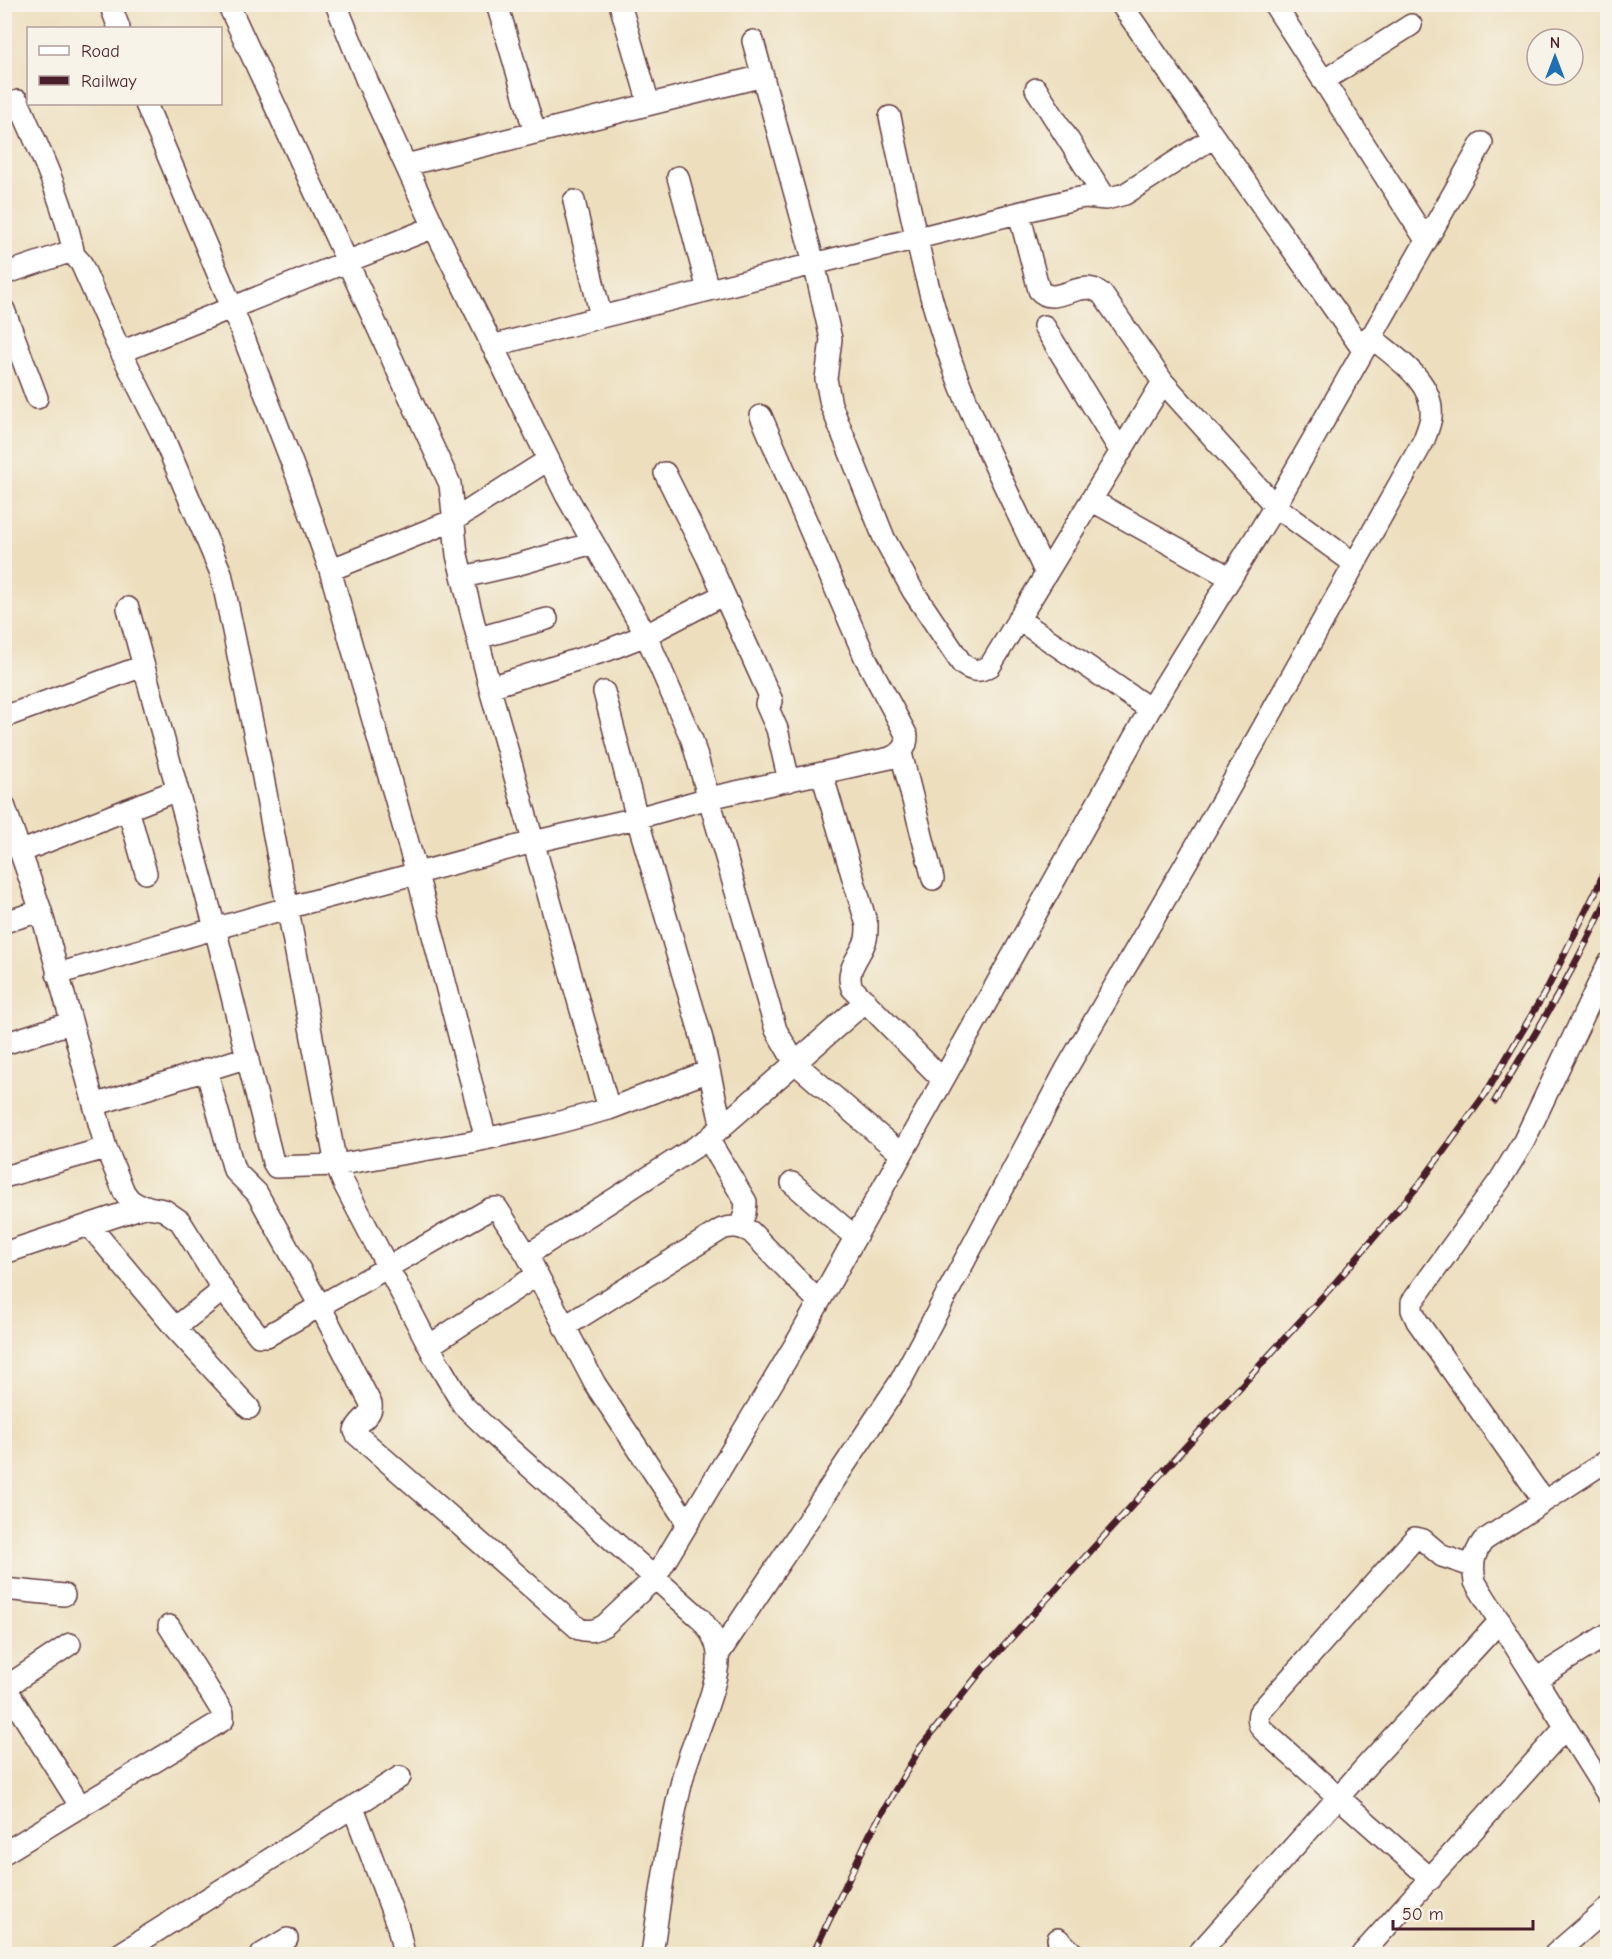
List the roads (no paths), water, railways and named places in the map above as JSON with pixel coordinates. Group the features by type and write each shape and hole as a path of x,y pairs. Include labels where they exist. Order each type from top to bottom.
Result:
{"street":[{"path":"110,4 119,27"},
{"path":"228,4 450,484 458,555 490,687 609,1109"},
{"path":"336,4 367,81 434,227 566,495 646,634 692,740 776,1030 795,1064 901,1154"},
{"path":"497,4 535,133"},
{"path":"620,4 649,104"},
{"path":"718,1655 900,1382 1067,1068 1222,801 1355,564 1424,440 1431,418 1430,399 1422,382 1366,343 1214,137 1121,4"},
{"path":"1274,4 1426,240"},
{"path":"1323,81 1411,24"},
{"path":"753,41 814,263 831,339 826,379 831,405 884,538 913,591 962,664 970,670 981,671 990,666 1163,382"},
{"path":"406,165 763,76"},
{"path":"1036,89 1106,199"},
{"path":"18,101 60,199 68,222 74,255 81,263 121,352 161,432 221,573 259,756 336,1165 343,1182 429,1346 463,1405 700,1618 712,1633 718,1655 716,1674 685,1769 669,1847 652,1954"},
{"path":"146,105 232,307 300,484 330,570 417,874 486,1139"},
{"path":"890,117 917,237 954,369 984,442 1046,574"},
{"path":"492,346 1074,199 1116,198 1214,137"},
{"path":"206,1069 234,1170 257,1193 371,1404 370,1412 356,1426 357,1435 579,1629 597,1630 605,1625 655,1578 688,1524 819,1302 1150,709 1275,506 1482,143"},
{"path":"678,177 708,290"},
{"path":"574,201 601,317"},
{"path":"1019,213 1039,290 1043,295 1049,297 1083,289 1093,289 1102,294 1163,382 1275,506 1355,564"},
{"path":"121,352 434,227"},
{"path":"4,274 58,255 66,253 74,255"},
{"path":"4,310 37,398"},
{"path":"1044,326 1120,452"},
{"path":"57,974 287,908 533,842 637,818 709,798 890,758 901,753 907,745 907,736 865,657 761,416"},
{"path":"330,570 454,520 548,460"},
{"path":"665,473 723,595 769,703 789,781"},
{"path":"1091,500 1231,578"},
{"path":"463,577 516,565 593,543"},
{"path":"490,687 580,660 646,634 723,595"},
{"path":"128,608 215,928 276,1167 336,1165 486,1139 545,1126 609,1109 709,1071"},
{"path":"478,638 547,619"},
{"path":"1018,620 1150,709"},
{"path":"4,717 143,666"},
{"path":"604,692 637,818 702,1039 709,1071 715,1134 746,1202 740,1227"},
{"path":"901,753 933,879"},
{"path":"822,774 867,925 866,939 849,973 852,988 942,1079"},
{"path":"20,852 177,790"},
{"path":"4,805 40,911 106,1148 124,1192 130,1200 138,1205 164,1210 180,1221 223,1290 261,1337 267,1336 494,1208 499,1210 527,1255 595,1383 688,1524"},
{"path":"128,809 146,873"},
{"path":"4,922 40,911"},
{"path":"1544,1501 1417,1321 1412,1310 1412,1302 1500,1180 1524,1141 1608,964"},
{"path":"527,1255 715,1134 866,1001"},
{"path":"4,1044 70,1023"},
{"path":"94,1105 248,1057"},
{"path":"4,1177 106,1148"},
{"path":"792,1183 855,1237"},
{"path":"4,1253 146,1206"},
{"path":"89,1226 175,1328 249,1408"},
{"path":"564,1327 722,1228 729,1226 740,1227 751,1232 819,1302"},
{"path":"429,1346 537,1275"},
{"path":"175,1328 223,1290"},
{"path":"1608,1460 1483,1541 1475,1551 1472,1566 1475,1582 1564,1728 1608,1795"},
{"path":"1431,1879 1261,1728 1257,1720 1258,1713 1414,1538 1423,1540 1442,1556 1472,1566"},
{"path":"4,1589 64,1595"},
{"path":"1198,1954 1500,1621"},
{"path":"4,1853 223,1720 223,1713 169,1626"},
{"path":"1536,1679 1608,1634"},
{"path":"70,1644 5,1686 81,1807"},
{"path":"1362,1954 1564,1728"},
{"path":"121,1954 400,1777"},
{"path":"352,1807 398,1927 404,1954"},
{"path":"1555,1954 1608,1908"},
{"path":"262,1954 287,1939"},
{"path":"1058,1939 1074,1954"}],"railway":[{"path":"813,1954 870,1834 920,1748 982,1670 1336,1282 1418,1186 1486,1093 1548,987 1598,887 1608,861"},
{"path":"1495,1101 1569,975 1608,897"}]}
